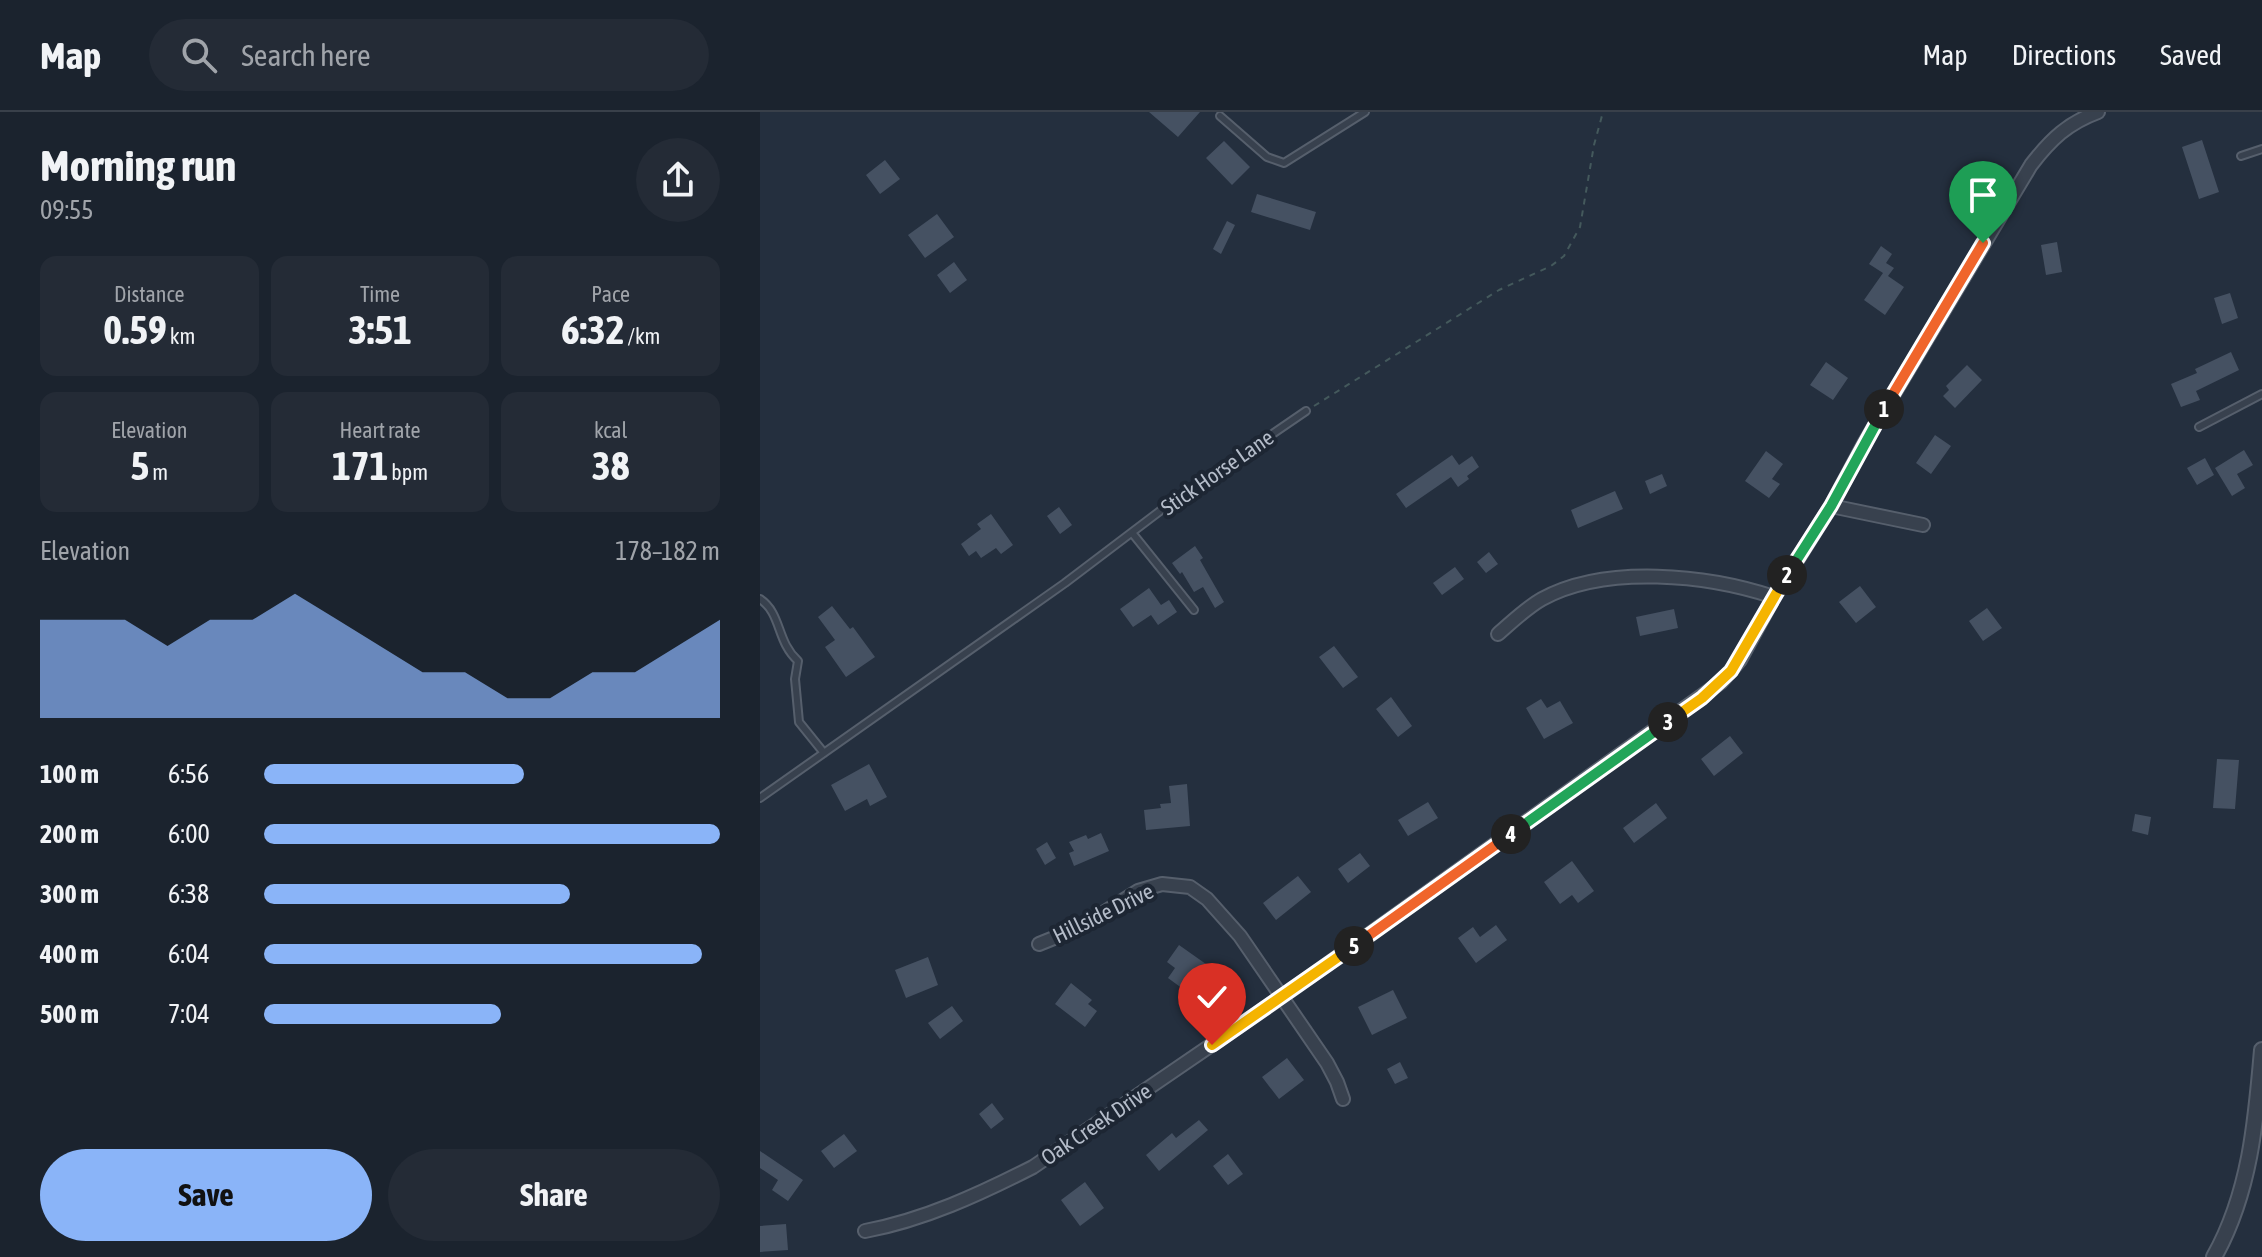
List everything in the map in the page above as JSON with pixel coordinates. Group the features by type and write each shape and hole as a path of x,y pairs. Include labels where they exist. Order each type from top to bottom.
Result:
{"street":[{"name":"Oak Creek Drive","path":"865,1231 920,1217 1008,1181 1033,1167 1283,996 1721,682 1740,660 1865,442 2031,165 2057,133 2071,123 2098,112"},
{"path":"1831,506 1923,525"},
{"path":"1498,634 1542,599 1564,589 1600,581 1641,578 1705,581 1774,597"},
{"name":"Hillside Drive","path":"1039,944 1081,927 1138,891 1162,884 1190,887 1222,914 1283,996 1327,1063 1343,1099"},
{"path":"2214,1257 2235,1214 2245,1181 2254,1134 2262,1050"}],"lane":[{"path":"1220,116 1267,157 1284,163 1365,112"},
{"path":"2241,156 2262,149"},
{"path":"2199,427 2262,394"},
{"name":"Stick Horse Lane","path":"760,798 1133,534 1207,478 1306,411"},
{"path":"1133,534 1194,610"},
{"path":"760,599 771,606 785,649 798,661 795,679 799,722 824,753"}],"path":[{"path":"1306,411 1499,290 1551,266 1564,256 1580,227 1603,112"}],"building":[{"path":"1149,112 1200,112 1178,137"},
{"path":"2202,140 2219,192 2199,199 2182,147"},
{"path":"1224,141 1250,167 1232,185 1206,158"},
{"path":"885,160 900,179 880,194 866,175"},
{"path":"1257,194 1316,212 1310,230 1251,212"},
{"path":"937,214 954,237 925,258 908,235"},
{"path":"1227,221 1235,225 1221,254 1213,249"},
{"path":"2057,242 2062,272 2046,275 2041,245"},
{"path":"1881,246 1892,254 1886,263 1894,268 1888,276 1904,287 1885,315 1864,300 1883,273 1869,264"},
{"path":"954,262 967,280 950,293 937,275"},
{"path":"2230,293 2238,318 2222,324 2214,298"},
{"path":"2231,352 2239,370 2196,391 2200,400 2181,407 2171,384 2197,373 2195,369"},
{"path":"1826,362 1848,378 1833,400 1810,385"},
{"path":"1967,365 1982,380 1955,408 1943,396 1949,390 1946,386"},
{"path":"1935,435 1951,446 1931,474 1916,463"},
{"path":"2244,450 2253,465 2237,474 2245,488 2232,496 2215,468"},
{"path":"1766,451 1783,464 1772,479 1780,484 1769,498 1745,481"},
{"path":"1452,455 1459,465 1472,456 1479,467 1458,487 1451,477 1406,508 1396,494"},
{"path":"2205,458 2214,475 2197,485 2187,468"},
{"path":"1662,474 1667,486 1650,494 1645,481"},
{"path":"1615,491 1623,509 1578,528 1571,510"},
{"path":"1059,507 1072,525 1060,534 1047,516"},
{"path":"991,514 1013,545 1001,554 996,548 981,558 976,551 969,556 961,544 981,529 977,524"},
{"path":"1195,546 1224,602 1215,608 1203,587 1194,592 1182,572 1180,574 1172,563"},
{"path":"1489,552 1498,564 1486,573 1477,562"},
{"path":"1455,567 1464,579 1442,595 1433,583"},
{"path":"1860,586 1876,607 1856,623 1839,602"},
{"path":"1149,588 1161,605 1169,600 1177,612 1158,625 1151,615 1133,627 1120,609"},
{"path":"832,606 850,629 853,627 875,657 846,677 825,647 835,640 818,617"},
{"path":"1987,608 2002,628 1983,641 1969,621"},
{"path":"1674,609 1678,628 1640,636 1636,617"},
{"path":"1334,646 1358,677 1343,688 1319,657"},
{"path":"1391,697 1412,726 1398,737 1376,709"},
{"path":"1541,699 1547,708 1560,701 1573,723 1544,739 1526,708"},
{"path":"1730,736 1743,753 1714,776 1701,759"},
{"path":"2217,759 2239,760 2235,809 2213,808"},
{"path":"869,764 887,797 870,806 867,799 845,811 831,785"},
{"path":"1187,784 1190,826 1146,830 1144,810 1171,803 1169,786"},
{"path":"1428,802 1438,818 1408,836 1398,820"},
{"path":"1656,803 1667,818 1634,843 1623,828"},
{"path":"2135,814 2151,817 2148,835 2132,831"},
{"path":"1101,833 1109,851 1074,866 1069,853 1074,851 1069,842"},
{"path":"1047,842 1056,858 1045,865 1036,849"},
{"path":"1360,853 1370,866 1348,883 1338,869"},
{"path":"1572,861 1594,891 1578,903 1572,895 1560,904 1544,882"},
{"path":"1298,876 1311,892 1276,920 1263,903"},
{"path":"1496,925 1507,940 1476,963 1458,938 1473,927 1480,937"},
{"path":"1179,945 1213,969 1202,984 1192,977 1183,989 1168,978 1175,968 1167,962"},
{"path":"928,957 938,985 906,998 895,970"},
{"path":"1071,983 1092,1000 1088,1004 1097,1011 1085,1027 1055,1004"},
{"path":"1393,990 1407,1018 1372,1035 1358,1007"},
{"path":"952,1006 963,1021 940,1039 928,1023"},
{"path":"1287,1058 1304,1080 1279,1099 1262,1077"},
{"path":"1400,1062 1408,1078 1395,1084 1387,1069"},
{"path":"992,1103 1004,1119 991,1129 979,1114"},
{"path":"1199,1120 1208,1130 1159,1171 1146,1155 1172,1133 1176,1138"},
{"path":"844,1134 857,1151 834,1168 821,1151"},
{"path":"760,1151 803,1180 788,1201 772,1190 778,1180 760,1168"},
{"path":"1228,1154 1243,1174 1228,1185 1213,1166"},
{"path":"1085,1182 1104,1208 1080,1226 1061,1200"},
{"path":"786,1224 788,1250 760,1252 760,1226"}],"route":[{"path":"1212,1045 1721,682 1740,660 1983,243"}]}
